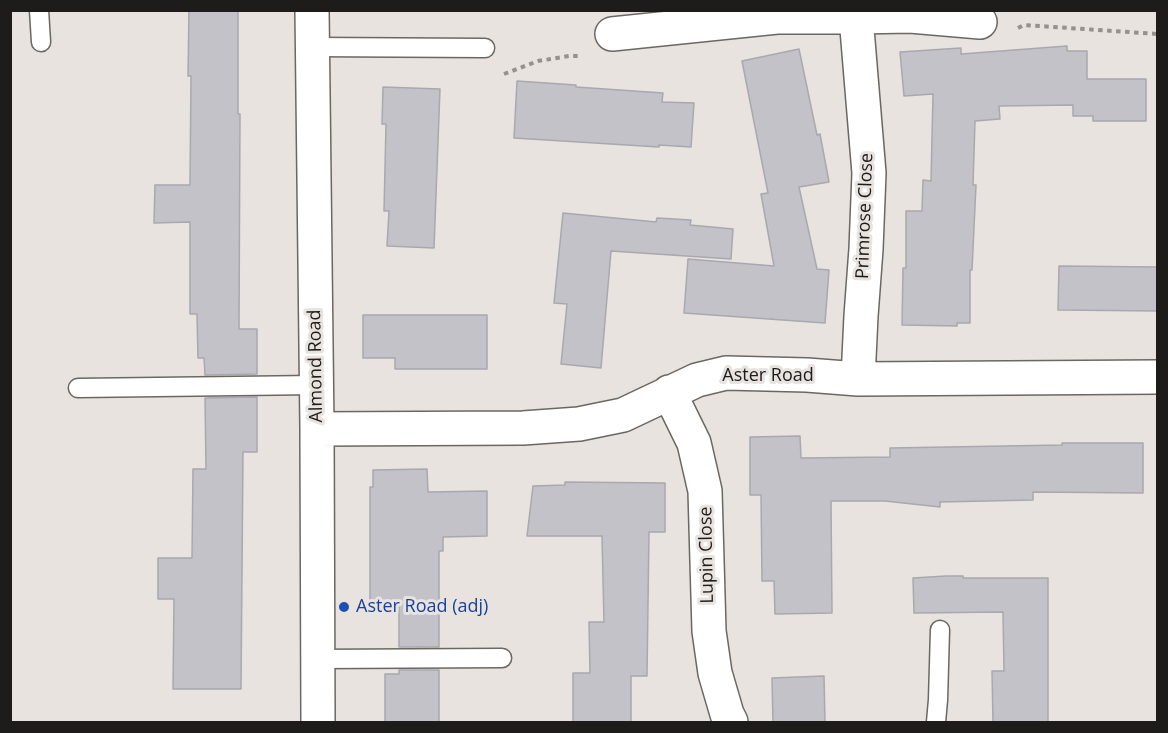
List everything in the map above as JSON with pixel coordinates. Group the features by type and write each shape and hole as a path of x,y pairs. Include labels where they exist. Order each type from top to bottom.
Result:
{"street":[{"name":"Almond Road","path":"312,10 318,723"},
{"path":"612,34 681,19 777,17 792,14 856,17 910,16 980,22"},
{"name":"Primrose Close","path":"856,17 869,173 858,379"},
{"name":"Aster Road","path":"317,429 523,428 579,424 623,415 697,380 726,374 807,375 858,379 1158,377"},
{"name":"Lupin Close","path":"669,392 694,443 705,491 709,631 715,673 731,723"}],"lane":[{"path":"39,10 41,42"},
{"path":"312,47 484,48"},
{"path":"78,388 316,385"},
{"path":"936,723 940,630"},
{"path":"318,659 502,658"}],"path":[{"path":"1016,29 1024,25 1158,34"}],"building":[{"path":"189,10 238,10 239,329 257,329 257,374 205,375 204,358 198,358 197,314 190,314 190,222 154,223 155,185 190,185"},
{"path":"1067,46 1067,51 1087,51 1087,79 1146,79 1146,121 1093,121 1093,116 1073,116 1073,105 999,106 1000,119 975,121 973,185 976,185 972,270 970,270 970,323 957,323 957,326 902,325 903,268 906,268 906,211 922,211 923,180 931,181 933,94 904,96 900,52 961,48 961,54"},
{"path":"799,49 829,182 799,187 817,269 829,270 825,323 684,313 688,259 774,266 761,194 768,193 742,61"},
{"path":"517,81 663,93 662,102 694,103 691,147 514,138"},
{"path":"383,87 440,89 434,248 387,246 389,211 384,211 386,124 382,124"},
{"path":"563,213 656,222 657,218 691,220 690,225 733,229 731,259 611,251 601,368 561,364 567,304 554,303"},
{"path":"1059,266 1158,267 1158,311 1058,310"},
{"path":"363,315 487,315 487,369 395,369 395,358 363,358"},
{"path":"257,397 257,452 243,452 241,689 173,689 174,599 158,599 158,558 192,558 193,469 206,469 205,398"},
{"path":"800,436 801,458 890,457 890,448 1143,443 1143,493 1033,492 1033,500 940,502 940,507 885,501 831,501 832,613 775,614 774,581 762,581 761,495 750,495 750,437"},
{"path":"427,469 428,492 487,491 487,536 443,537 443,551 439,551 439,647 399,647 399,607 370,608 370,487 373,487 373,470"},
{"path":"565,482 665,483 665,532 649,532 647,676 631,676 631,723 573,723 573,673 590,673 589,622 604,622 602,536 527,536 533,486 565,485"},
{"path":"946,576 1048,578 1048,723 993,723 992,671 1004,671 1003,612 914,613 913,578"},
{"path":"399,670 439,670 439,723 385,723 385,674 399,674"},
{"path":"824,676 825,723 773,723 772,678"}],"place":[{"name":"Aster Road (adj)","path":"344,607"}]}
